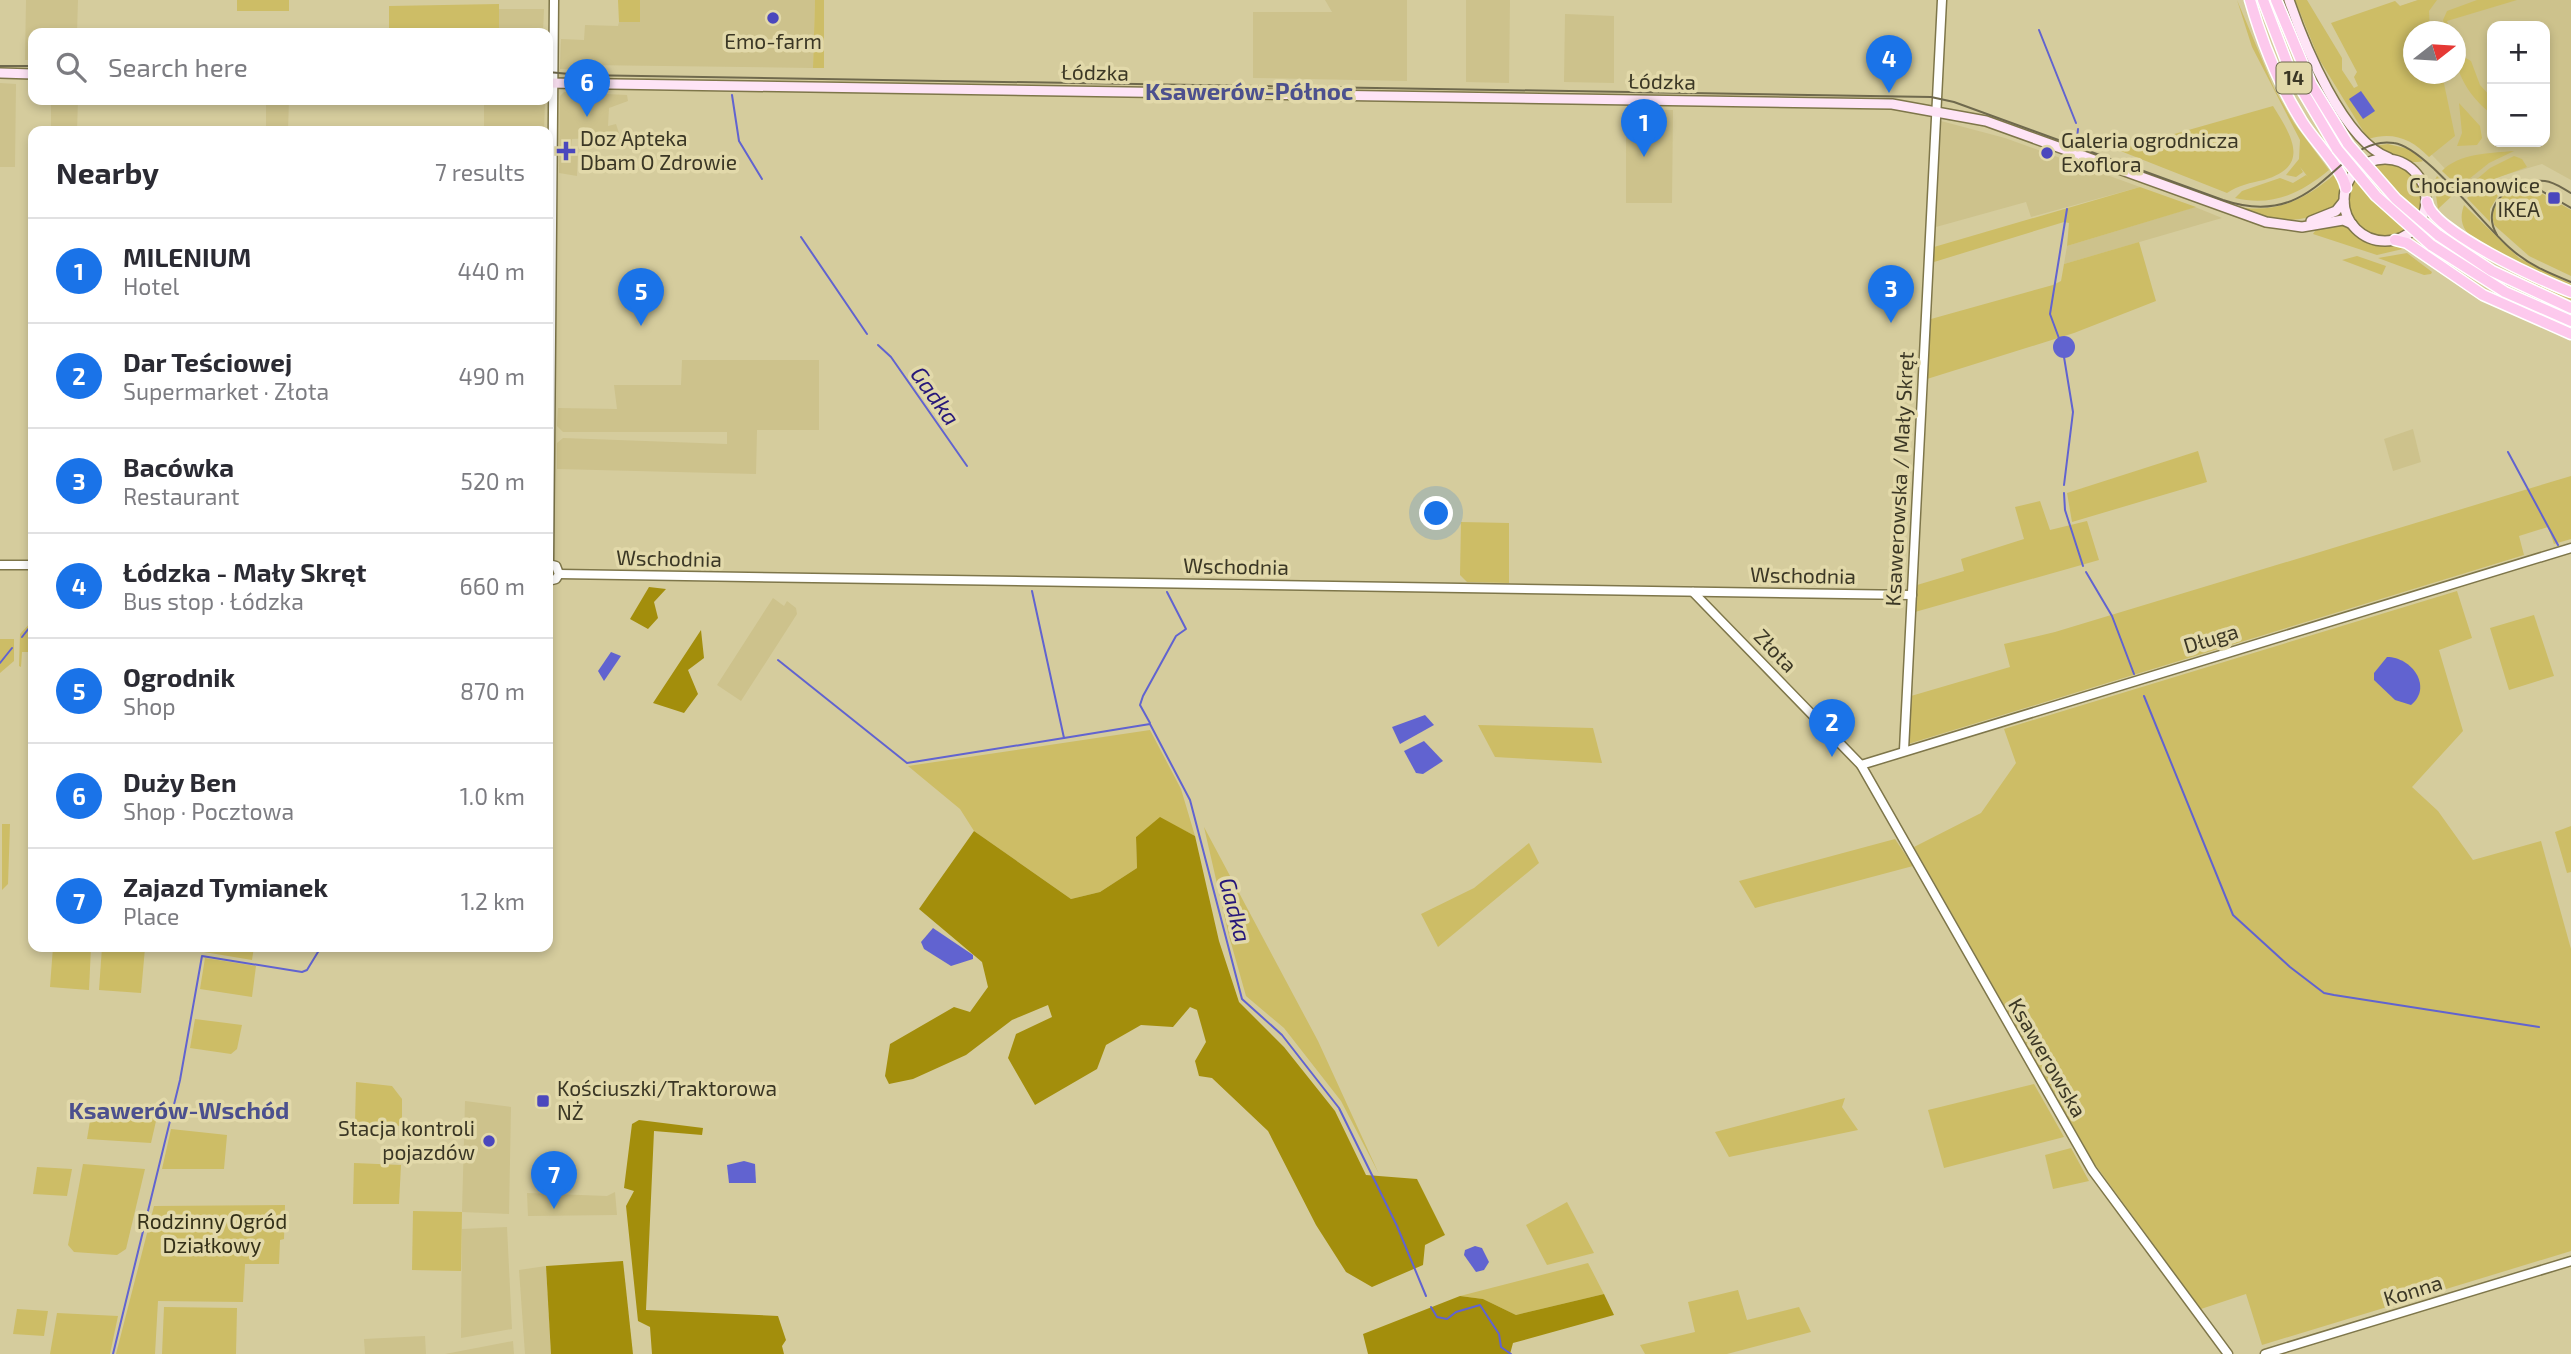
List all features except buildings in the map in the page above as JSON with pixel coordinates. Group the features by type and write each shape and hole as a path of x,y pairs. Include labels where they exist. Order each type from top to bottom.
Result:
{"main road":[{"path":"2250,0 2268,55 2286,94 2311,136 2344,180 2346,188 2339,210 2326,216 2285,225"},
{"name":"14","path":"2263,0 2289,68 2337,149 2376,196 2431,245 2505,292 2571,321"},
{"name":"14","path":"2276,0 2311,84 2348,144 2396,199 2438,235 2492,271 2571,308"},
{"path":"2289,0 2315,62 2363,140 2376,152 2405,163 2419,176 2430,213 2481,249 2571,292"},
{"path":"0,73 28,74"},
{"name":"Łódzka","path":"553,83 1876,103 1935,109 2000,126 2258,220 2285,225"},
{"path":"2346,188 2366,152 2363,140"},
{"path":"2360,167 2371,161 2390,159"},
{"path":"2344,201 2352,225"},
{"path":"2395,240 2417,225 2427,202"},
{"path":"2285,225 2302,227 2340,220 2370,238 2407,243 2483,295 2571,334"}],"street":[{"path":"553,28 554,0"},
{"name":"Ksawerowska / Mały Skręt","path":"1904,750 1942,0"},
{"path":"551,105 551,126"},
{"name":"Długa","path":"1861,765 2571,548"},
{"path":"0,565 28,565"},
{"path":"553,565 559,574 553,580"},
{"name":"Wschodnia","path":"559,574 1912,595"},
{"name":"Złota","path":"1693,592 1861,765"},
{"name":"Ksawerowska","path":"1861,765 2092,1170 2228,1354"},
{"name":"Konna","path":"2265,1354 2571,1261"}],"shaded area":[{"path":"26,0 78,0 77,28 28,28 28,60 25,60"},
{"name":"Emo-farm","path":"640,0 815,0 813,68 585,65 584,69 560,69 561,39 584,40 585,25 618,26 619,22 640,22"},
{"path":"1325,0 1407,0 1407,81 1253,78 1253,12 1332,12"},
{"path":"1466,0 1510,0 1509,83 1466,82"},
{"path":"2418,0 2571,0 2571,180 2542,164 2471,185 2454,178 2432,155 2415,84 2466,84 2466,21 2403,21 2403,34 2395,1 2400,6"},
{"path":"499,9 544,9 543,28 499,28"},
{"path":"1565,14 1614,16 1614,83 1564,82"},
{"path":"0,83 16,84 15,167 0,167"},
{"path":"2361,91 2375,111 2363,119 2349,99"},
{"path":"564,92 627,95 628,101 609,108 608,126 616,124 619,133 596,132 593,138 572,139 571,147 578,150 577,176 559,173 560,96"},
{"path":"51,105 78,105 77,126 51,126"},
{"path":"266,105 289,105 288,126 266,126"},
{"path":"484,105 545,105 544,126 484,126"},
{"path":"1626,110 1673,110 1672,203 1626,203"},
{"path":"1941,121 2005,138 2140,187 2031,217 2026,202 1936,227"},
{"path":"2195,207 2222,218 2064,264 2067,246"},
{"path":"2064,336 2072,339 2075,347 2072,355 2064,358 2056,355 2053,347 2056,339"},
{"path":"682,360 819,360 819,430 757,430 756,474 557,469 557,443 563,438 727,444 727,432 563,432 557,426 558,408 617,409 614,385 681,385"},
{"path":"2413,429 2421,462 2393,471 2384,439"},
{"path":"649,587 666,589 654,602 658,618 648,629 630,619"},
{"path":"773,598 784,606 787,601 796,608 797,614 741,701 717,685"},
{"path":"701,630 704,658 688,670 698,694 684,713 653,703"},
{"path":"611,652 621,656 604,681 598,671"},
{"path":"2387,657 2404,662 2417,674 2420,690 2411,705 2395,700 2374,680 2374,673"},
{"path":"1425,715 1434,725 1400,744 1392,727"},
{"path":"1424,741 1443,761 1423,774 1416,773 1404,751"},
{"path":"1160,817 1195,836 1219,941 1239,1002 1284,1047 1335,1111 1366,1175 1417,1179 1445,1235 1425,1245 1423,1265 1372,1287 1346,1272 1316,1225 1268,1131 1212,1078 1199,1076 1195,1061 1206,1042 1197,1010 1190,1007 1173,1027 1141,1025 1106,1045 1097,1069 1035,1105 1008,1058 1016,1034 1052,1017 1048,1005 1012,1020 966,1055 913,1079 889,1084 885,1076 890,1044 954,1007 970,1012 988,987 982,962 919,909 974,831 1071,899 1100,892 1137,868 1136,837"},
{"path":"933,928 973,955 973,959 951,966 924,949 921,942"},
{"path":"465,1101 511,1107 509,1214 462,1212"},
{"path":"639,1120 703,1128 702,1135 654,1131 646,1310 778,1316 786,1340 782,1346 784,1354 652,1354 650,1327 638,1321 626,1206 634,1191 624,1188 632,1124"},
{"path":"744,1161 755,1164 756,1183 729,1183 727,1165"},
{"path":"615,1192 617,1215 528,1216 527,1193 607,1196"},
{"path":"507,1227 512,1329 461,1338 462,1229"},
{"path":"1475,1246 1482,1248 1489,1262 1484,1270 1476,1272 1464,1255 1465,1250"},
{"path":"623,1261 633,1354 551,1354 546,1266"},
{"path":"546,1266 551,1354 525,1354 519,1270"},
{"path":"1604,1294 1614,1315 1513,1343 1510,1354 1368,1354 1363,1334 1460,1296 1483,1299 1516,1315"},
{"path":"425,1336 426,1354 365,1354 364,1339"},
{"path":"513,1341 514,1354 445,1354"}],"green space":[{"path":"237,0 289,0 289,11 237,11"},
{"path":"618,0 640,0 640,22 619,22"},
{"path":"815,0 824,0 824,68 813,68"},
{"path":"2237,0 2274,88 2294,123 2329,170 2297,191 2262,201 2235,198 2242,191 2280,178 2293,183 2306,175 2308,177 2300,167 2303,172 2296,177 2286,175 2299,159 2300,140 2252,47"},
{"path":"2295,0 2307,0 2342,58 2342,70 2354,88 2358,86 2354,77 2357,72 2331,23 2395,1 2400,6 2418,0 2437,0 2429,11 2430,21 2403,21 2403,84 2444,84 2455,136 2429,157 2416,145 2402,138 2386,136 2368,139 2319,59"},
{"path":"2477,0 2517,0 2443,21 2447,11"},
{"path":"499,4 499,28 389,28 389,6"},
{"path":"2466,58 2471,61 2480,85 2487,93 2487,110 2475,98 2466,85"},
{"path":"2459,103 2480,126 2482,138 2477,145 2457,146 2462,133"},
{"path":"2273,106 2291,138 2293,158 2288,167 2279,174 2240,186 2227,193 2118,150"},
{"path":"2388,144 2409,149 2423,161 2405,160 2373,146"},
{"path":"2514,151 2489,163 2459,187 2442,171 2466,157"},
{"path":"2514,156 2522,159 2527,167 2472,187 2470,185 2490,168"},
{"path":"2386,163 2407,169 2417,179 2423,200 2417,221 2407,231 2386,237 2365,231 2355,221 2349,200 2355,179 2365,169"},
{"path":"2335,174 2341,189 2338,205 2313,216 2272,219 2259,217 2234,206 2276,207 2300,198"},
{"path":"2437,176 2454,194 2438,209 2434,182"},
{"path":"2140,187 2196,207 2067,246 2069,223 2064,222 1934,262 1934,247"},
{"path":"2516,189 2539,192 2571,210 2571,276 2529,256 2494,225 2493,212 2497,202"},
{"path":"2499,194 2490,209 2490,222 2467,198 2470,195"},
{"path":"2464,205 2519,258 2571,284 2571,288 2514,263 2473,238 2463,224"},
{"path":"2435,220 2491,259 2571,297 2571,300 2482,256 2433,223"},
{"path":"2346,224 2367,241 2407,248 2377,255 2313,234 2317,228"},
{"path":"2139,242 2156,301 2074,333 1927,379 1931,319 2053,285 2061,281 2064,264"},
{"path":"2407,253 2432,272 2431,274 2424,275 2378,258"},
{"path":"2357,256 2386,266 2382,275 2342,260"},
{"path":"2198,451 2207,482 2072,522 2067,493"},
{"path":"2571,476 2571,539 2554,544 2548,527 2519,536 2524,555 1908,744 1911,696 2010,667 2004,644 2055,632"},
{"path":"2040,501 2050,530 2087,521 2099,560 1915,612 1917,585 1964,571 1961,559 2024,539 2015,507"},
{"path":"1461,522 1509,523 1509,583 1467,582 1460,575"},
{"path":"2457,591 2472,638 2439,650 2463,731 2412,787 2438,811 2473,860 2541,841 2571,949 2571,1251 2262,1345 2246,1294 2201,1309 2094,1163 1914,847 1981,813 2016,763 2004,729"},
{"path":"2534,615 2554,676 2509,690 2490,628"},
{"path":"28,625 28,652 22,652 21,667 20,634"},
{"path":"0,639 14,639 14,661 0,673"},
{"path":"1478,725 1593,728 1602,763 1495,757"},
{"path":"1150,730 1181,789 1195,836 1160,818 1136,837 1137,868 1100,892 1071,899 974,831 960,809 908,766"},
{"path":"2,824 10,824 8,884 2,890"},
{"path":"2571,826 2571,872 2567,873 2555,832"},
{"path":"1204,827 1318,1041 1379,1174 1341,1101 1284,1028 1246,996"},
{"path":"1895,839 1913,866 1755,908 1739,881"},
{"path":"1529,843 1539,863 1438,947 1421,914 1474,888"},
{"path":"53,952 91,952 89,990 50,987"},
{"path":"102,952 145,952 141,993 99,990"},
{"path":"204,952 253,952 252,960"},
{"path":"205,958 256,966 252,997 200,989"},
{"path":"195,1019 242,1025 237,1049 231,1054 190,1048"},
{"path":"356,1082 392,1086 402,1099 402,1126 355,1123"},
{"path":"2034,1084 2064,1137 1944,1168 1928,1110"},
{"path":"1845,1098 1842,1107 1858,1130 1729,1157 1715,1132"},
{"path":"99,1109 153,1113 156,1121 151,1143 87,1139 91,1115"},
{"path":"171,1129 227,1135 224,1169 162,1169"},
{"path":"2071,1148 2089,1181 2053,1189 2045,1155"},
{"path":"354,1163 401,1165 399,1204 353,1204"},
{"path":"83,1164 145,1169 126,1249 117,1255 74,1252 68,1245"},
{"path":"37,1167 72,1169 67,1196 33,1194"},
{"path":"1567,1202 1594,1253 1547,1265 1526,1225"},
{"name":"Rodzinny Ogród Działkowy","path":"285,1205 284,1239 280,1240 279,1264 245,1264 243,1302 158,1301 155,1354 116,1354 154,1206"},
{"path":"413,1211 462,1212 461,1271 412,1270"},
{"path":"1588,1263 1604,1294 1516,1315 1483,1299 1460,1296"},
{"path":"1738,1290 1747,1320 1799,1307 1811,1332 1727,1354 1645,1354 1640,1345 1695,1332 1688,1302"},
{"path":"164,1307 237,1308 236,1354 162,1354"},
{"path":"17,1309 48,1311 44,1336 13,1334"},
{"path":"57,1313 118,1316 110,1354 50,1354"}],"waterway":[{"path":"2039,30 2076,123"},
{"name":"Gadka","path":"732,95 739,141 762,179"},
{"path":"2077,139 2078,129"},
{"path":"2060,341 2050,314 2067,209"},
{"name":"Gadka","path":"801,237 867,334"},
{"name":"Gadka","path":"878,345 891,357 967,466"},
{"path":"2064,357 2073,412 2064,485"},
{"path":"2508,452 2558,545"},
{"path":"2064,493 2065,510 2083,566"},
{"path":"2086,572 2112,616 2134,674"},
{"name":"Gadka","path":"1032,591 1064,738 1150,724 1190,800 1242,999 1282,1035 1339,1108 1397,1226 1426,1296"},
{"path":"1150,723 1140,705 1143,696 1176,636 1186,629 1167,592"},
{"path":"22,637 28,629"},
{"path":"0,663 12,648"},
{"path":"778,660 907,763 1064,738"},
{"path":"2144,696 2233,915 2290,967 2324,993 2539,1027"},
{"path":"113,1354 180,1080 202,956 302,972 307,970 318,952"},
{"name":"Gadka","path":"1431,1307 1437,1317 1447,1319 1456,1312 1480,1305 1499,1334 1501,1347 1511,1354"}],"tram line":[{"path":"0,66 28,66"},
{"path":"553,72 1931,97 1954,102 2223,200 2256,207 2283,204 2305,194 2357,153 2374,144 2394,143 2407,148 2437,172 2518,255 2571,282"},
{"path":"2497,235 2492,223 2492,213 2496,203 2512,188 2534,181 2545,181 2571,193"},
{"path":"2454,185 2479,195 2507,190"},
{"path":"2524,187 2540,190 2571,208"}],"place":[{"name":"Emo-farm","path":"773,18"},
{"name":"Łódzka - Mały Skręt","path":"1889,93"},
{"name":"Duży Ben","path":"587,117"},
{"name":"Doz Apteka Dbam O Zdrowie","path":"566,151"},
{"name":"Galeria ogrodnicza Exoflora","path":"2047,153"},
{"name":"MILENIUM","path":"1644,157"},
{"name":"Chocianowice IKEA","path":"2554,198"},
{"name":"Bacówka","path":"1891,323"},
{"name":"Ogrodnik","path":"641,326"},
{"name":"Dar Teściowej","path":"1832,757"},
{"name":"Kościuszki/Traktorowa NŻ","path":"543,1101"},
{"name":"Stacja kontroli pojazdów","path":"489,1141"},
{"name":"Zajazd Tymianek","path":"554,1209"}],"district":[{"name":"Ksawerów-Północ","path":"1249,92"},
{"name":"Ksawerów-Wschód","path":"179,1111"}]}
